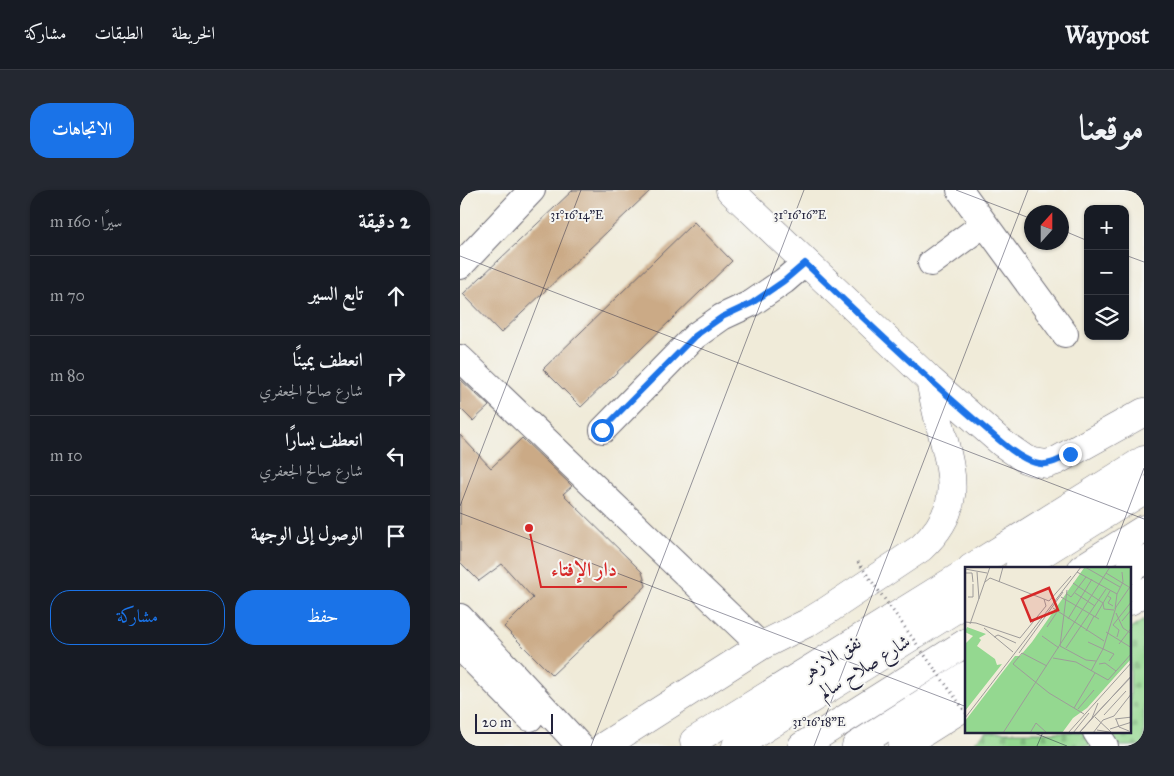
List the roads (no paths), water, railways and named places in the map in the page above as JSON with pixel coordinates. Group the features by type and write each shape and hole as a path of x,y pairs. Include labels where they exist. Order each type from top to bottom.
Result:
{"main road":[{"path":"730,190 930,380 1002,442 1025,459 1041,464 1056,461 1144,412"},
{"path":"604,746 761,646 806,623 921,548 940,528 947,515 952,495 952,485 947,448 930,380"},
{"path":"973,567 1144,460"},
{"path":"1021,567 1144,490"},
{"path":"1084,567 1144,529"},
{"path":"1132,568 1144,560"},
{"name":"نفق الازهر","path":"694,741 965,573"},
{"path":"1132,600 1144,592"},
{"name":"شارع صلاح سالم","path":"736,746 965,603"},
{"name":"شارع صلاح سالم","path":"802,746 965,643"},
{"path":"856,746 965,675"},
{"path":"902,746 965,706"}],"street":[{"path":"460,266 532,190"},
{"path":"960,190 1064,334"},
{"path":"931,263 984,224"},
{"path":"602,430 695,336 722,317 752,303 784,281 805,263"},
{"path":"460,358 761,646"},
{"path":"460,617 558,746"},
{"path":"463,656 512,687 580,746"},
{"path":"1097,734 1105,746"}],"place":[{"name":"دار الإفتاء","path":"529,528"}]}
